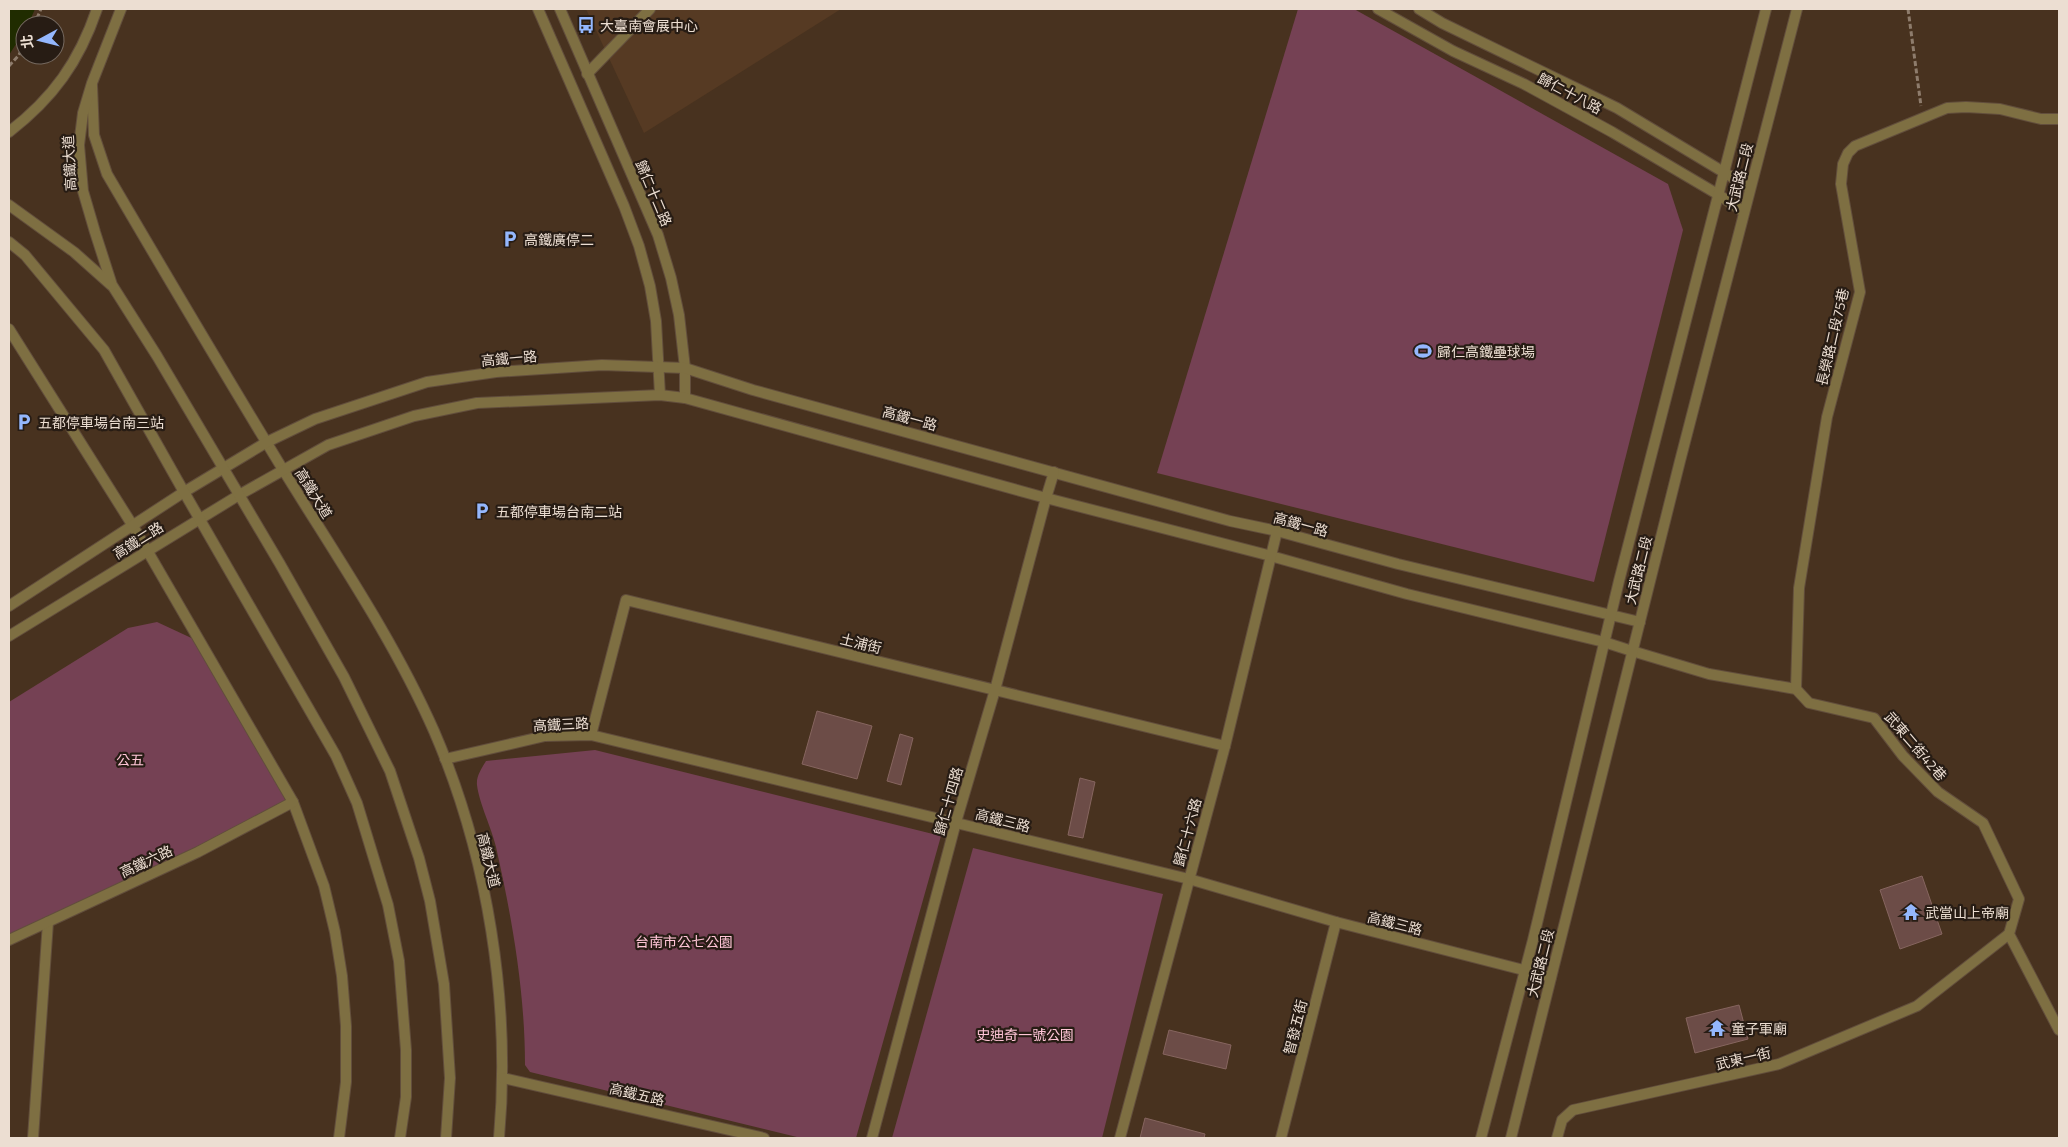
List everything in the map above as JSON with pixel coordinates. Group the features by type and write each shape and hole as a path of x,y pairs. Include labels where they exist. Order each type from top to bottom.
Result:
{"street":[{"path":"9,132 36,109 67,72 89,33 97,9"},
{"path":"92,83 121,9"},
{"path":"538,9 624,206 639,246 650,286 656,321 660,367 660,395"},
{"name":"歸仁十二路","path":"560,9 658,235 671,278 679,315 685,368 685,398"},
{"path":"587,74 650,9"},
{"name":"歸仁十八路","path":"1378,9 1453,51 1524,84 1604,127 1719,195 1744,212"},
{"name":"歸仁十八路","path":"1418,9 1442,23 1616,108 1750,188"},
{"name":"大武路二段","path":"1481,1138 1525,970 1611,614 1766,9"},
{"name":"大武路二段","path":"1511,1138 1632,652 1797,9"},
{"name":"高鐵大道","path":"92,83 83,113 79,145 83,191 112,285 157,356 344,677 390,771 430,901 444,984 450,1078 446,1138"},
{"name":"高鐵大道","path":"92,83 94,135 107,174 283,470 390,644 423,707 445,759 477,864 490,922 498,978 503,1078 499,1138"},
{"name":"長榮路二段75巷","path":"1796,689 1799,588 1827,417 1860,292 1841,184 1843,164 1848,153 1855,146 1947,108 2000,109 2041,119 2059,119"},
{"name":"高鐵大道","path":"9,205 74,252 112,285"},
{"path":"9,242 25,255 104,350 336,756 357,803 388,905 399,961 406,1050 406,1097 400,1138"},
{"path":"9,329 132,526 293,802 324,886 335,932 342,976 346,1026 346,1082 339,1138"},
{"name":"高鐵一路","path":"184,492 267,442 315,419 427,382 496,372 583,366 685,368 753,390 1230,522 1277,531 1398,564 1640,622"},
{"path":"283,470 328,445 372,429 414,416 477,403 660,395 685,398 1046,498 1271,556 1407,594 1604,642 1632,652"},
{"name":"高鐵二路","path":"9,636 283,470"},
{"name":"歸仁十四路","path":"872,1138 956,822 995,690 1054,472"},
{"name":"高鐵二路","path":"9,606 184,492"},
{"name":"歸仁十六路","path":"1120,1138 1225,746 1277,531"},
{"name":"土浦街","path":"591,734 626,600 1225,746"},
{"name":"武東二街42巷","path":"1632,652 1709,674 1796,689 1809,703 1874,718 1903,756 1938,792 1983,823 2019,899 2009,934"},
{"name":"高鐵三路","path":"445,759 545,736 591,734 1189,880 1336,922 1551,977"},
{"name":"高鐵六路","path":"9,940 198,852 293,802"},
{"path":"33,1138 48,922"},
{"name":"智發五街","path":"1281,1138 1336,922"},
{"path":"2009,934 2059,1030"},
{"name":"武東一街","path":"1558,1138 1562,1120 1573,1110 1779,1064 1917,1006 2009,934"},
{"name":"高鐵五路","path":"503,1078 764,1138"},
{"path":"717,1138 720,1127"}],"path":[{"path":"1908,9 1923,119"}],"shaded area":[{"path":"9,9 35,9 32,15 15,15 15,46 9,55"},
{"name":"大臺南會展中心","path":"586,9 841,9 644,133"}],"green space":[{"name":"歸仁高鐵壘球場","path":"1298,9 1354,9 1668,184 1683,230 1594,582 1157,473"},
{"name":"公五","path":"157,622 200,642 289,806 9,944 9,702 128,628"},
{"name":"台南市公七公園","path":"595,750 941,836 856,1138 801,1138 530,1072 525,1065 523,1010 512,928 496,847 480,800 477,778 486,761"},
{"name":"史迪奇一號公園","path":"973,848 1163,894 1102,1138 892,1138"}],"building":[{"path":"817,711 872,726 857,779 802,764"},
{"path":"900,734 913,738 901,785 887,781"},
{"path":"1080,778 1095,782 1083,838 1068,835"},
{"name":"武當山上帝廟","path":"1922,876 1942,934 1900,949 1880,890"},
{"name":"童子軍廟","path":"1739,1005 1748,1039 1695,1053 1686,1018"},
{"path":"1169,1030 1231,1045 1226,1069 1163,1054"},
{"path":"1145,1118 1205,1134 1204,1138 1140,1138"}],"place":[{"name":"大臺南會展中心","path":"586,25"},
{"name":"高鐵廣停二","path":"510,239"},
{"name":"歸仁高鐵壘球場","path":"1423,351"},
{"name":"五都停車場台南三站","path":"24,422"},
{"name":"五都停車場台南二站","path":"482,511"},
{"name":"武當山上帝廟","path":"1911,912"},
{"name":"童子軍廟","path":"1717,1028"}]}
